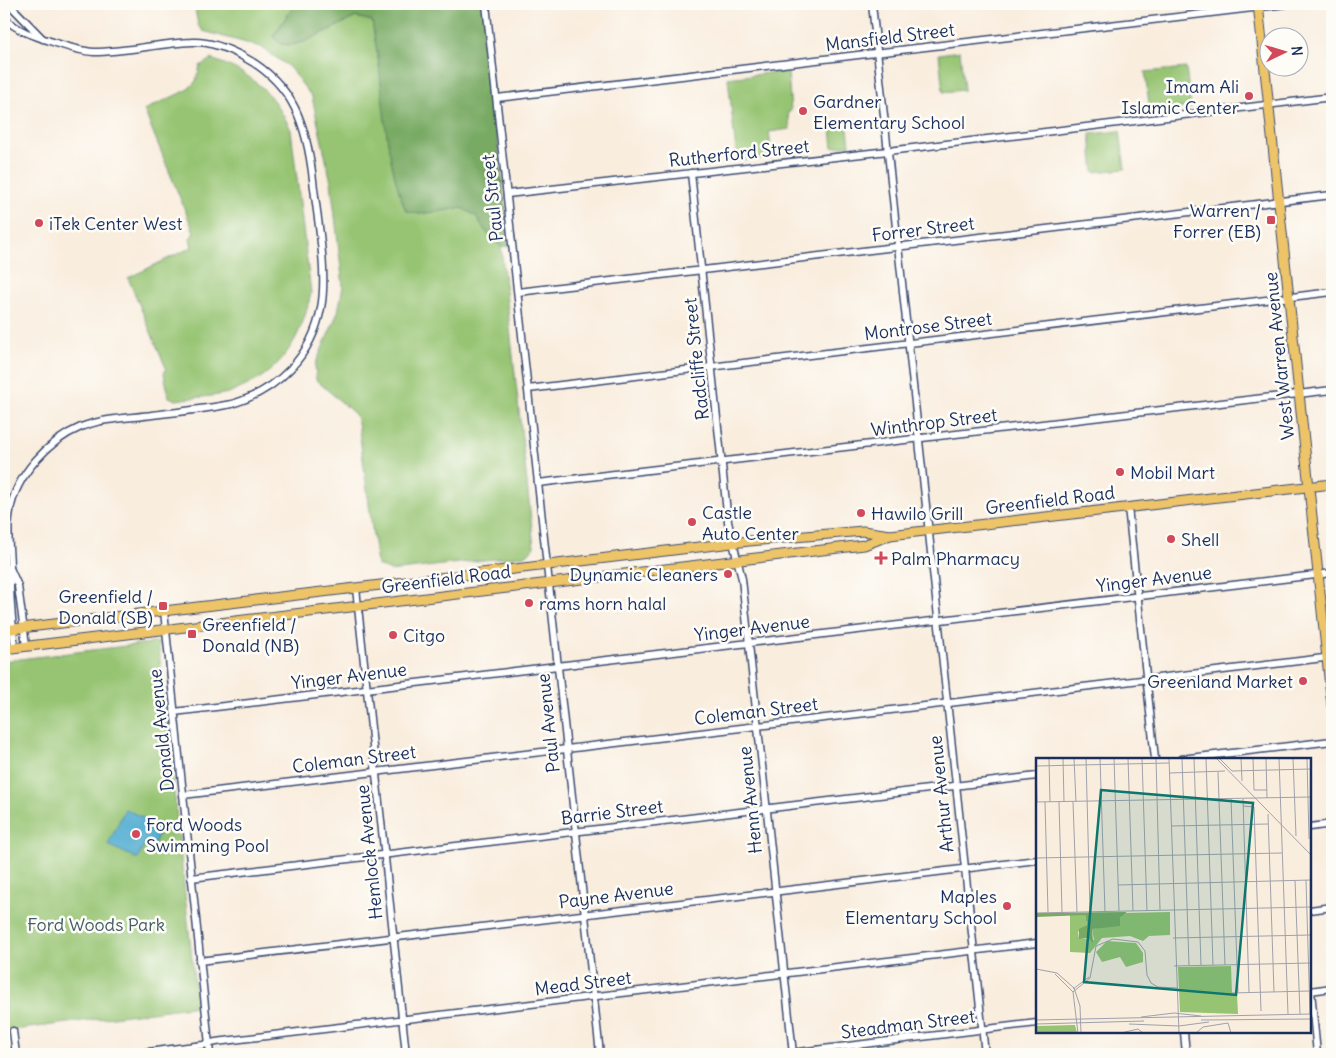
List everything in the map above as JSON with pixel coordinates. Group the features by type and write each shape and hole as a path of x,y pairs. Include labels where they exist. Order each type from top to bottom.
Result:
{"main road":[{"name":"West Warren Avenue","path":"1259,5 1318,574 1330,657 1332,706"},
{"name":"Greenfield Road","path":"4,649 864,545 890,536 928,531 1332,484"},
{"name":"Greenfield Road","path":"8,630 732,543 863,531 890,536"},
{"path":"659,551 661,569"}],"street":[{"path":"9,4 44,40"},
{"name":"Paul Street","path":"486,4 528,388"},
{"name":"Arthur Avenue","path":"872,4 984,1054"},
{"name":"Mansfield Street","path":"497,98 878,54 1259,5 1286,4"},
{"path":"4,18 26,34 81,50 94,52 193,42 210,44 231,50 255,62 276,79 293,101 308,142 323,276 323,300 318,323 307,348 290,371 268,389 249,399 232,404 111,420 81,427 58,441 34,462 20,483 10,510 8,536 10,567 8,630 15,648"},
{"name":"Rutherford Street","path":"506,194 888,151 1332,97"},
{"name":"Radcliffe Street","path":"691,173 732,543"},
{"name":"Forrer Street","path":"518,292 1332,195"},
{"name":"Montrose Street","path":"528,388 1332,292"},
{"name":"Paul Avenue","path":"528,388 600,1054"},
{"name":"Winthrop Street","path":"538,483 1332,390"},
{"path":"1128,507 1155,758"},
{"name":"Henn Avenue","path":"732,543 738,560 749,643 793,1054"},
{"path":"10,567 18,586 26,646"},
{"name":"Yinger Avenue","path":"174,712 1332,573"},
{"name":"Hemlock Avenue","path":"356,588 406,1054"},
{"name":"Donald Avenue","path":"164,611 210,1054"},
{"name":"Coleman Street","path":"183,795 1330,657"},
{"path":"1189,758 1332,741"},
{"name":"Barrie Street","path":"191,878 1036,776"},
{"path":"1311,827 1332,824"},
{"name":"Payne Avenue","path":"199,961 1036,860"},
{"path":"1311,910 1332,907"},
{"name":"Mead Street","path":"132,1054 402,1019 1036,942"},
{"path":"1311,991 1332,988"},
{"path":"1311,1000 1317,1054"},
{"name":"Steadman Street","path":"782,1054 1036,1023"},
{"path":"13,1031 16,1054"},
{"path":"1184,1033 1186,1054"}],"green space":[{"path":"194,4 295,4 273,36 280,44 291,45 304,42 356,17 372,21 380,72 419,214 462,208 476,216 486,232 501,247 534,547 527,555 391,571 377,565 358,422 355,414 316,380 315,365 338,312 343,286 331,182 312,97 289,67 261,47 203,31 198,25"},
{"path":"295,4 484,4 509,246 501,247 486,232 476,216 462,208 419,214 406,211 391,161 379,61 372,21 356,17 304,42 291,45 280,44 273,36"},
{"path":"960,51 964,90 943,92 939,54"},
{"path":"211,59 238,71 259,85 276,104 291,130 311,293 307,310 295,340 276,365 264,375 250,384 227,393 176,400 169,397 164,374 166,368 128,278 192,247 190,239 194,232 144,110 187,90 196,81 200,66"},
{"path":"1186,68 1191,107 1150,112 1145,72"},
{"path":"785,71 788,73 791,111 788,112 790,129 769,132 772,157 737,161 728,78"},
{"path":"844,126 848,129 850,145 833,147 831,128"},
{"path":"1120,131 1125,169 1094,172 1090,134"},
{"name":"Ford Woods Park","path":"158,642 197,1006 6,1031 8,1054 4,1054 4,661"}],"water":[{"name":"Ford Woods Swimming Pool","path":"125,809 162,827 154,844 146,841 138,859 108,845"}],"place":[{"name":"Imam Ali Islamic Center","path":"1249,96"},
{"name":"Gardner Elementary School","path":"803,111"},
{"name":"Warren / Forrer (EB)","path":"1271,220"},
{"name":"iTek Center West","path":"39,223"},
{"name":"Mobil Mart","path":"1120,472"},
{"name":"Hawilo Grill","path":"861,513"},
{"name":"Castle Auto Center","path":"692,522"},
{"name":"Shell","path":"1171,539"},
{"name":"Palm Pharmacy","path":"881,558"},
{"name":"Dynamic Cleaners","path":"728,574"},
{"name":"rams horn halal","path":"529,603"},
{"name":"Greenfield / Donald (SB)","path":"163,606"},
{"name":"Greenfield / Donald (NB)","path":"192,634"},
{"name":"Citgo","path":"393,635"},
{"name":"Greenland Market","path":"1303,681"},
{"name":"Ford Woods Swimming Pool","path":"136,834"},
{"name":"Maples Elementary School","path":"1007,906"}]}
